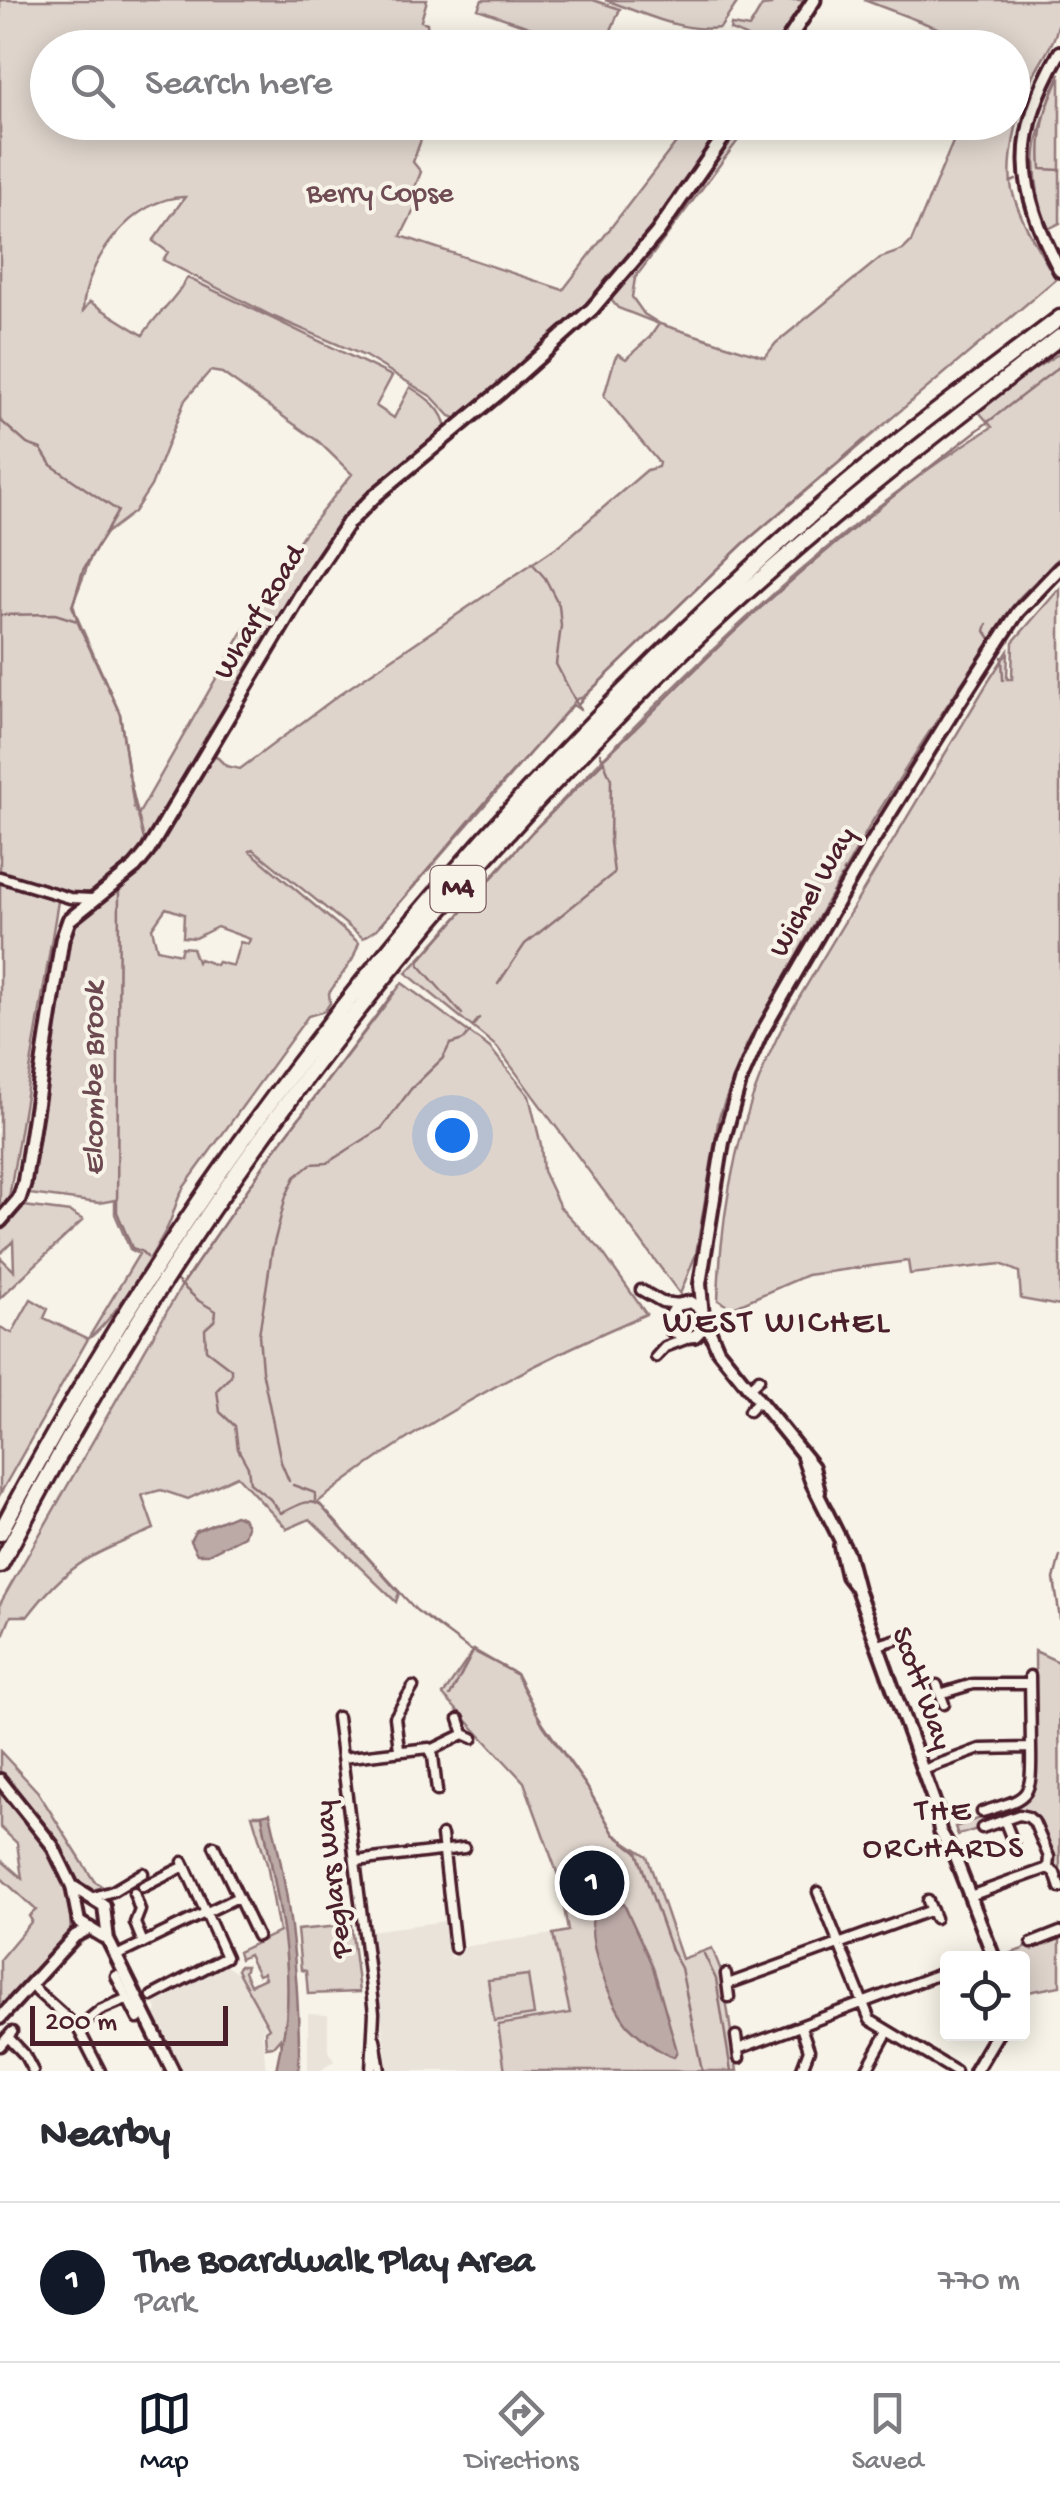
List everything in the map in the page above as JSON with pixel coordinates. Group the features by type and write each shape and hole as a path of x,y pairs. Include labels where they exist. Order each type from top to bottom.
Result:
{"highway":[{"name":"M4","path":"0,1533 112,1333 241,1140 362,980 456,868 576,738 705,610 839,490 1060,318"},
{"name":"M4","path":"0,1566 99,1387 217,1201 329,1047 449,899 541,795 728,609 833,515 1060,337"}],"main road":[{"path":"795,30 814,0"},
{"name":"Wharf Road","path":"69,920 135,867 148,851 348,523 592,309 658,232 722,140"},
{"path":"0,1221 19,1198 24,1184 60,948 69,920"}],"street":[{"path":"1030,122 1060,52"},
{"path":"1028,140 1026,180 1035,220 1060,271"},
{"name":"Wichel Way","path":"704,1315 700,1284 727,1126 755,1046 952,712 1018,612 1060,568"},
{"path":"0,877 67,897 97,898"},
{"path":"67,897 69,920"},
{"name":"Wichel Way","path":"683,1303 700,1284"},
{"path":"641,1290 662,1302 683,1303 704,1315 701,1332 666,1347 656,1357"},
{"path":"662,1302 678,1336 689,1338"},
{"path":"666,1347 670,1323 683,1303"},
{"name":"Scott Way","path":"704,1315 718,1350 803,1457 812,1484 820,1493 848,1555 936,1808 942,1836 970,1896 987,1951"},
{"name":"Scott Way","path":"689,1338 718,1350"},
{"path":"749,1388 759,1380"},
{"path":"749,1411 759,1400"},
{"path":"878,1645 898,1638"},
{"path":"944,1704 940,1689 1030,1680 1028,1791 1022,1799 982,1812"},
{"path":"398,1749 395,1717 413,1688"},
{"name":"Peglars Way","path":"337,1717 345,1812 356,1861 358,1916 380,2071"},
{"path":"459,1719 464,1734"},
{"path":"342,1758 398,1749 431,1750 464,1734 474,1738"},
{"path":"923,1770 980,1749 1030,1748"},
{"path":"431,1750 437,1791"},
{"path":"0,1780 52,1845 72,1886 77,1913 75,1936"},
{"path":"998,1794 1000,1806"},
{"path":"982,1828 1019,1815 1031,1819 1048,1857 1048,1868 1060,1888"},
{"path":"1006,1822 1013,1842"},
{"path":"442,1835 454,1944 466,1937"},
{"path":"214,1846 257,1936"},
{"path":"356,1861 464,1848"},
{"path":"143,1887 184,1864 226,1953 226,1959 152,1996"},
{"path":"970,1896 1048,1868"},
{"path":"190,1877 202,1870"},
{"path":"77,1913 90,1898 113,1892 143,1873"},
{"path":"72,1886 101,1903 108,1940 173,2071"},
{"path":"0,2018 75,1936 92,1927 104,1914 113,1892"},
{"path":"818,1892 870,2020 956,2071"},
{"path":"134,1893 140,1910 135,1924 143,1943"},
{"path":"116,1956 238,1897"},
{"path":"729,1996 727,1979 838,1945 932,1910"},
{"path":"77,1913 84,1926 92,1927 108,1940"},
{"path":"1032,1942 1060,1932"},
{"path":"736,2036 738,2054 940,1975"},
{"path":"116,1976 138,2019"},
{"path":"30,1985 78,2028 100,2071"},
{"path":"78,2028 100,2010 126,1999"},
{"path":"801,2027 809,2050 801,2071"},
{"path":"866,2071 888,2033"},
{"path":"0,2046 10,2034 33,2071"},
{"name":"Peglars Way","path":"371,2071 374,2035"},
{"path":"975,2071 992,2041"},
{"path":"362,2071 370,2056"},
{"path":"932,2071 938,2060"}],"shaded area":[{"path":"235,1515 243,1518 247,1526 244,1536 208,1554 197,1554 190,1541 195,1532"},
{"path":"270,1813 293,1941 299,2071 276,2071 288,1985 262,1815"},
{"path":"624,1904 653,1967 677,2051 674,2057 649,2044 628,2025 601,1970 593,1937 595,1912"},
{"path":"446,1921 451,1959 468,1946 553,1934 571,2013 594,2071 388,2071 370,1931"},
{"path":"226,1966 241,1976 266,2028 262,2030 266,2071 181,2071 154,2017 157,2009 153,2001"},
{"path":"308,2014 328,2015 328,2051 334,2061 320,2071 308,2071"}],"green space":[{"name":"Berry Copse","path":"0,0 427,0 421,21 427,23 428,30 30,30 30,140 421,140 413,162 421,172 411,197 417,204 401,236 563,290 678,140 716,140 661,221 592,301 458,419 432,397 365,356 272,316 163,260 168,252 153,241 185,197 148,207 115,235 92,272 83,311 90,302 143,335 187,278 392,376 376,406 394,418 410,387 428,399 445,422 446,429 363,499 315,559 197,761 198,775 214,754 226,766 240,769 343,692 561,544 647,470 658,467 659,463 604,396 618,354 626,359 659,324 618,308 612,293 657,241 727,140 738,140 635,278 632,297 644,314 660,324 765,357 776,343 880,258 903,250 911,242 954,140 1014,140 1012,190 1031,236 1056,279 743,544 584,697 577,699 377,929 363,938 253,849 250,851 359,943 353,959 329,993 330,1003 325,1011 308,1016 184,1187 169,1225 141,1273 108,1319 88,1339 139,1254 130,1249 115,1214 115,1200 99,1203 29,1194 70,933 91,907 119,891 143,848 108,882 88,893 65,892 0,872","holes":["210,371 222,373 319,442 352,474 303,535 261,600 138,815 120,714 72,606 92,554 106,533 134,512 151,486 185,400","166,908 184,914 183,937 195,938 217,927 250,939 248,944 240,942 233,966 199,959 197,962 192,948 182,947 180,954 157,949 152,928"]},
{"path":"482,0 593,0 620,9 611,30 537,30 478,9"},
{"path":"605,0 739,0 720,28 706,29 662,20"},
{"path":"774,0 809,0 788,30 730,30 731,25 749,28 762,6 771,5"},
{"path":"864,0 1060,0 1055,36 1030,83 1030,30 943,30"},
{"path":"1060,77 1060,223 1048,229 1037,188 1036,152 1044,116"},
{"path":"1060,353 1060,557 1018,599 924,740 872,822 747,1044 719,1117 696,1254 680,1294 497,1047 406,973 533,831 695,667 869,514 992,427 979,412 1023,376"},
{"path":"1060,588 1060,1306 1021,1299 1019,1272 1001,1264 910,1274 908,1261 807,1275 731,1308 718,1300 729,1191 746,1119 771,1051 988,682 1008,651 1007,679 1012,679 1013,642"},
{"path":"0,883 58,901 9,1198 0,1207"},
{"path":"402,983 490,1048 529,1096 543,1171 560,1207 601,1250 646,1314 559,1354 434,1421 318,1502 399,1593 396,1602 310,1519 287,1529 237,1476 188,1499 161,1490 142,1495 154,1529 98,1553 70,1571 28,1616 11,1616 0,1643 0,1604 182,1285 271,1155"},
{"path":"24,1206 70,1212 83,1220 0,1298 0,1257 14,1271 13,1241 0,1254 0,1231"},
{"path":"31,1299 48,1309 44,1318 88,1339 0,1494 0,1327 12,1333"},
{"path":"474,1650 517,1675 543,1725 587,1787 614,1834 647,1856 682,1959 712,1948 722,1973 737,2071 505,2071 498,2025 570,2013 553,1934 568,1931 559,1878 524,1782 443,1695"},
{"path":"1035,1651 1059,1662 1060,1878 1034,1821 1027,1814 958,1835 955,1827 1020,1803 1031,1794 1036,1758"},
{"path":"0,1751 38,1792 94,1881 103,1887 89,1891 77,1887 44,1826 0,1775"},
{"path":"0,1788 32,1827 59,1870 70,1901 71,1931 0,2012 0,1959 32,1921 29,1916 36,1910 0,1877 0,1859 22,1878 17,1843 0,1827"},
{"path":"252,1815 262,1815 284,1932 288,1990 281,2050 280,2038 266,2047 265,2031 269,2028 237,1970 246,1966 244,1972 250,1985 265,1978 263,1973 258,1975 248,1955 240,1959 238,1952 279,1932 267,1864"},
{"path":"351,1925 359,1992 308,1994 297,1930"},
{"path":"1060,1935 1060,1986 1030,1992 1030,1951 1017,1951"},
{"path":"528,1975 534,2015 494,2021 488,1980"}],"waterway":[{"path":"1060,74 1044,120 1040,156 1041,169 1060,170"},
{"path":"1011,182 1016,180"},
{"path":"604,758 794,579 1059,367"},
{"name":"Elcombe Brook","path":"0,420 27,444 41,449 51,465 118,511 83,570 73,604 120,714 129,776"},
{"path":"580,710 578,705 584,697 743,544 865,439"},
{"path":"532,563 559,605 561,626 556,664 578,706"},
{"path":"0,615 55,614 77,621"},
{"path":"987,624 985,631 991,640"},
{"path":"979,682 997,653"},
{"path":"1002,657 1003,680"},
{"path":"908,795 973,690"},
{"path":"377,929 573,705 579,709"},
{"path":"498,984 525,944 614,873 610,842 611,779 600,753"},
{"path":"462,1014 419,965 420,960 532,832 604,761"},
{"name":"Elcombe Brook","path":"117,872 138,853 144,840 130,781"},
{"path":"831,924 882,835"},
{"name":"Elcombe Brook","path":"119,891 117,1212 132,1248 147,1257"},
{"path":"747,1079 765,1038 828,929"},
{"path":"184,1282 271,1155 394,992"},
{"path":"473,1026 479,1018"},
{"path":"289,1481 281,1462 262,1370 259,1335 272,1251 286,1196 295,1177 311,1164 327,1163 382,1128 411,1089 443,1058 450,1044 463,1040 470,1032"},
{"path":"709,1262 734,1122"},
{"name":"Elcombe Brook","path":"177,1281 216,1311 215,1320 205,1329 206,1350 231,1369 231,1376 217,1390 220,1412 235,1426 250,1483 281,1513 306,1503 321,1506 416,1610 467,1648 515,1673 536,1712"},
{"path":"293,1485 315,1493 315,1502"},
{"path":"1060,1556 1054,1579 1060,1619"},
{"path":"450,1696 474,1650"},
{"name":"Elcombe Brook","path":"538,1716 614,1834 637,1852 681,1968 702,2071"},
{"path":"45,1979 81,1942"},
{"path":"704,1954 716,1979 731,2071"}],"place":[{"name":"The Boardwalk Play Area","path":"592,1883"}],"district":[{"name":"WEST WICHEL","path":"777,1324"},
{"name":"THE ORCHARDS","path":"944,1832"}]}
